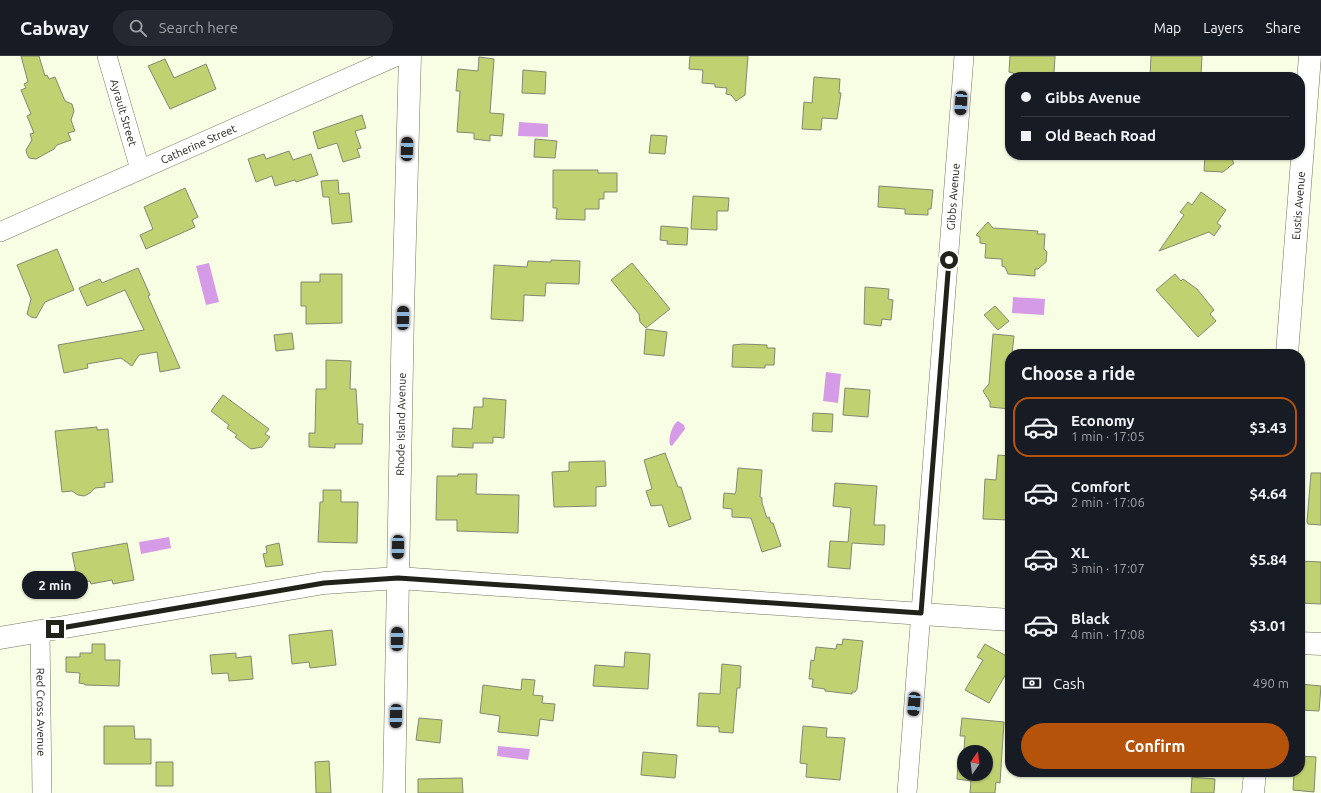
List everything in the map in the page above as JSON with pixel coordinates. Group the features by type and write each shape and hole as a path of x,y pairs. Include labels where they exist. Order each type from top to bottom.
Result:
{"street":[{"name":"Ayrault Street","path":"107,56 140,169"},
{"name":"Catherine Street","path":"0,232 397,56"},
{"name":"Rhode Island Avenue","path":"394,793 410,56"},
{"name":"Gibbs Avenue","path":"907,793 964,56"},
{"name":"Eustis Avenue","path":"1305,121 1310,56"},
{"name":"Eustis Avenue","path":"1287,349 1302,160"},
{"path":"0,638 324,583 398,578 1005,620"},
{"name":"Red Cross Avenue","path":"40,631 42,793"},
{"path":"1305,643 1321,644"},
{"path":"1253,793 1254,777"}],"shaded area":[{"path":"519,122 548,124 548,137 518,136"},
{"path":"209,263 219,302 206,305 196,266"},
{"path":"1013,297 1045,299 1044,315 1012,313"},
{"path":"826,372 841,374 838,403 823,401"},
{"path":"678,421 684,425 685,429 672,446 670,445 670,435 674,425"},
{"path":"169,537 171,548 141,554 139,542"},
{"path":"498,746 530,749 528,760 497,756"}],"building":[{"path":"21,56 39,56 45,76 47,75 49,79 55,77 65,101 72,104 74,111 71,120 75,131 68,133 71,140 57,145 54,149 36,159 29,158 26,150 32,140 30,134 34,133 27,116 31,114 21,90 26,88 24,84 28,82"},
{"path":"690,56 748,56 745,95 736,101 731,95 726,94 727,88 715,87 715,84 702,83 703,70 689,69"},
{"path":"1010,56 1055,56 1054,72 1009,72"},
{"path":"1151,56 1202,56 1201,72 1150,72"},
{"path":"479,57 494,59 490,113 504,114 502,136 490,135 490,141 474,139 474,133 457,132 460,91 456,91 458,69 478,71"},
{"path":"165,59 174,78 206,64 216,89 170,109 148,66"},
{"path":"523,70 546,72 545,94 522,93"},
{"path":"814,77 840,79 839,93 841,93 837,119 822,118 821,130 802,129 804,102 812,103"},
{"path":"362,115 366,128 355,131 361,148 357,149 360,157 343,162 337,143 318,149 313,132"},
{"path":"651,135 667,136 665,154 649,153"},
{"path":"535,139 557,141 555,158 534,157"},
{"path":"289,151 293,160 311,154 318,175 296,182 295,180 275,186 272,176 256,182 248,159 264,154 266,159"},
{"path":"1205,160 1232,160 1234,163 1223,172 1204,171"},
{"path":"553,170 598,170 598,173 617,173 617,192 604,192 604,199 599,199 599,209 585,209 585,220 556,219 557,208 553,208"},
{"path":"338,180 339,194 349,193 352,222 332,224 329,197 323,197 321,181"},
{"path":"879,186 933,190 931,209 928,209 928,215 905,214 905,209 878,207"},
{"path":"185,188 198,217 192,220 195,227 146,249 140,235 153,229 144,207"},
{"path":"1201,192 1226,210 1217,223 1221,226 1214,236 1209,232 1159,251 1184,215 1180,212 1188,202 1192,205"},
{"path":"693,196 729,198 728,211 717,211 717,230 691,229"},
{"path":"988,222 993,228 1038,231 1037,234 1045,234 1044,249 1047,252 1046,262 1038,269 1035,269 1035,276 1008,274 1005,267 1002,266 1002,259 985,258 986,244 980,243 980,237 976,235"},
{"path":"661,226 688,228 687,245 667,244 668,241 660,240"},
{"path":"57,249 74,290 45,302 36,318 31,317 27,314 31,299 17,265"},
{"path":"551,260 580,261 579,284 546,283 545,296 524,295 523,321 491,319 494,265 527,267 528,261 551,262"},
{"path":"632,263 670,309 646,328 640,322 639,314 611,280"},
{"path":"138,268 150,295 148,296 180,368 160,372 157,352 139,355 132,366 121,358 87,364 88,368 64,373 58,345 144,330 125,290 87,306 79,288 100,279 102,283"},
{"path":"320,274 342,274 342,323 306,324 306,306 301,306 301,282 320,282"},
{"path":"1175,274 1181,281 1183,279 1197,289 1214,310 1210,314 1216,321 1198,337 1156,290"},
{"path":"865,287 889,289 888,299 893,300 891,320 882,319 881,326 864,324"},
{"path":"995,306 1009,321 998,330 984,315"},
{"path":"646,329 667,332 664,356 644,354"},
{"path":"292,333 294,349 276,351 274,335"},
{"path":"993,334 1014,336 1013,349 1005,349 1005,408 990,407 990,402 983,391 989,384"},
{"path":"733,345 767,345 767,348 775,348 774,365 765,365 765,368 732,367"},
{"path":"326,360 351,361 350,389 356,389 358,424 363,424 362,444 335,444 335,448 309,447 309,433 315,433 316,389 326,389"},
{"path":"845,388 870,390 868,417 843,415"},
{"path":"223,395 269,429 265,434 270,437 262,447 251,449 235,437 237,435 227,428 229,425 211,411"},
{"path":"483,398 506,400 504,438 493,437 493,443 473,443 473,448 452,447 453,428 472,429 474,407 483,407"},
{"path":"813,413 833,414 832,432 812,431"},
{"path":"97,427 97,430 108,429 113,482 104,483 105,487 95,488 84,496 78,495 72,491 62,492 55,431"},
{"path":"665,453 678,487 681,487 691,519 669,527 662,505 651,506 646,491 652,489 644,460"},
{"path":"998,455 1005,456 1005,520 983,519 985,479 996,480"},
{"path":"605,461 606,486 596,487 596,506 554,507 552,472 569,471 569,462"},
{"path":"738,468 762,470 760,497 762,498 762,503 767,518 769,517 771,523 773,523 781,546 762,552 751,518 732,517 732,509 723,508 724,493 735,494"},
{"path":"1311,473 1321,473 1321,525 1308,524 1307,522"},
{"path":"458,474 477,474 476,494 519,495 518,533 457,531 457,520 436,520 437,476 458,476"},
{"path":"835,483 877,486 874,525 885,525 884,545 852,543 850,569 828,567 830,541 848,542 851,508 833,506"},
{"path":"323,490 341,490 341,502 358,502 357,543 318,542 320,502 323,502"},
{"path":"127,543 134,580 113,584 112,580 91,584 90,581 78,583 72,553"},
{"path":"279,543 283,565 266,567 263,554 267,553 266,546"},
{"path":"1305,561 1321,562 1321,604 1305,603"},
{"path":"332,630 336,665 310,668 309,662 292,664 289,635"},
{"path":"843,639 863,641 857,689 855,692 852,692 852,694 825,691 825,689 812,687 813,679 809,679 811,660 814,661 816,647 836,649 837,644 842,645"},
{"path":"92,644 105,644 105,660 120,660 119,686 85,685 79,683 80,673 66,672 66,657 80,657 80,653 92,653"},
{"path":"985,644 1005,655 1005,676 989,703 965,690 983,660 977,657"},
{"path":"625,652 650,654 648,689 593,686 595,665 624,667"},
{"path":"236,653 236,658 251,656 253,679 229,681 228,673 212,674 210,655"},
{"path":"722,664 741,666 740,688 737,688 733,733 719,732 719,727 697,726 699,693 720,694"},
{"path":"522,679 535,680 533,695 543,696 542,703 555,704 553,721 540,719 538,736 498,732 500,716 480,713 483,685 521,690"},
{"path":"1305,684 1321,686 1319,711 1305,710"},
{"path":"419,718 442,720 440,743 416,740"},
{"path":"962,718 1004,722 1000,783 996,782 995,793 970,793 971,781 993,781 993,745 964,745 965,736 960,736"},
{"path":"104,726 134,726 135,739 151,739 151,764 104,764"},
{"path":"803,726 827,728 826,737 845,738 840,780 806,777 807,764 800,763"},
{"path":"643,752 677,755 675,778 641,775"},
{"path":"1305,756 1316,757 1314,792 1293,790 1294,777 1305,777"},
{"path":"329,761 331,793 316,793 315,762"},
{"path":"156,762 173,762 173,786 156,786"},
{"path":"1192,777 1215,779 1214,793 1191,793"},
{"path":"462,778 463,793 418,793 418,779"}],"route":[{"path":"55,629 324,583 398,578 921,613 949,260"}]}
